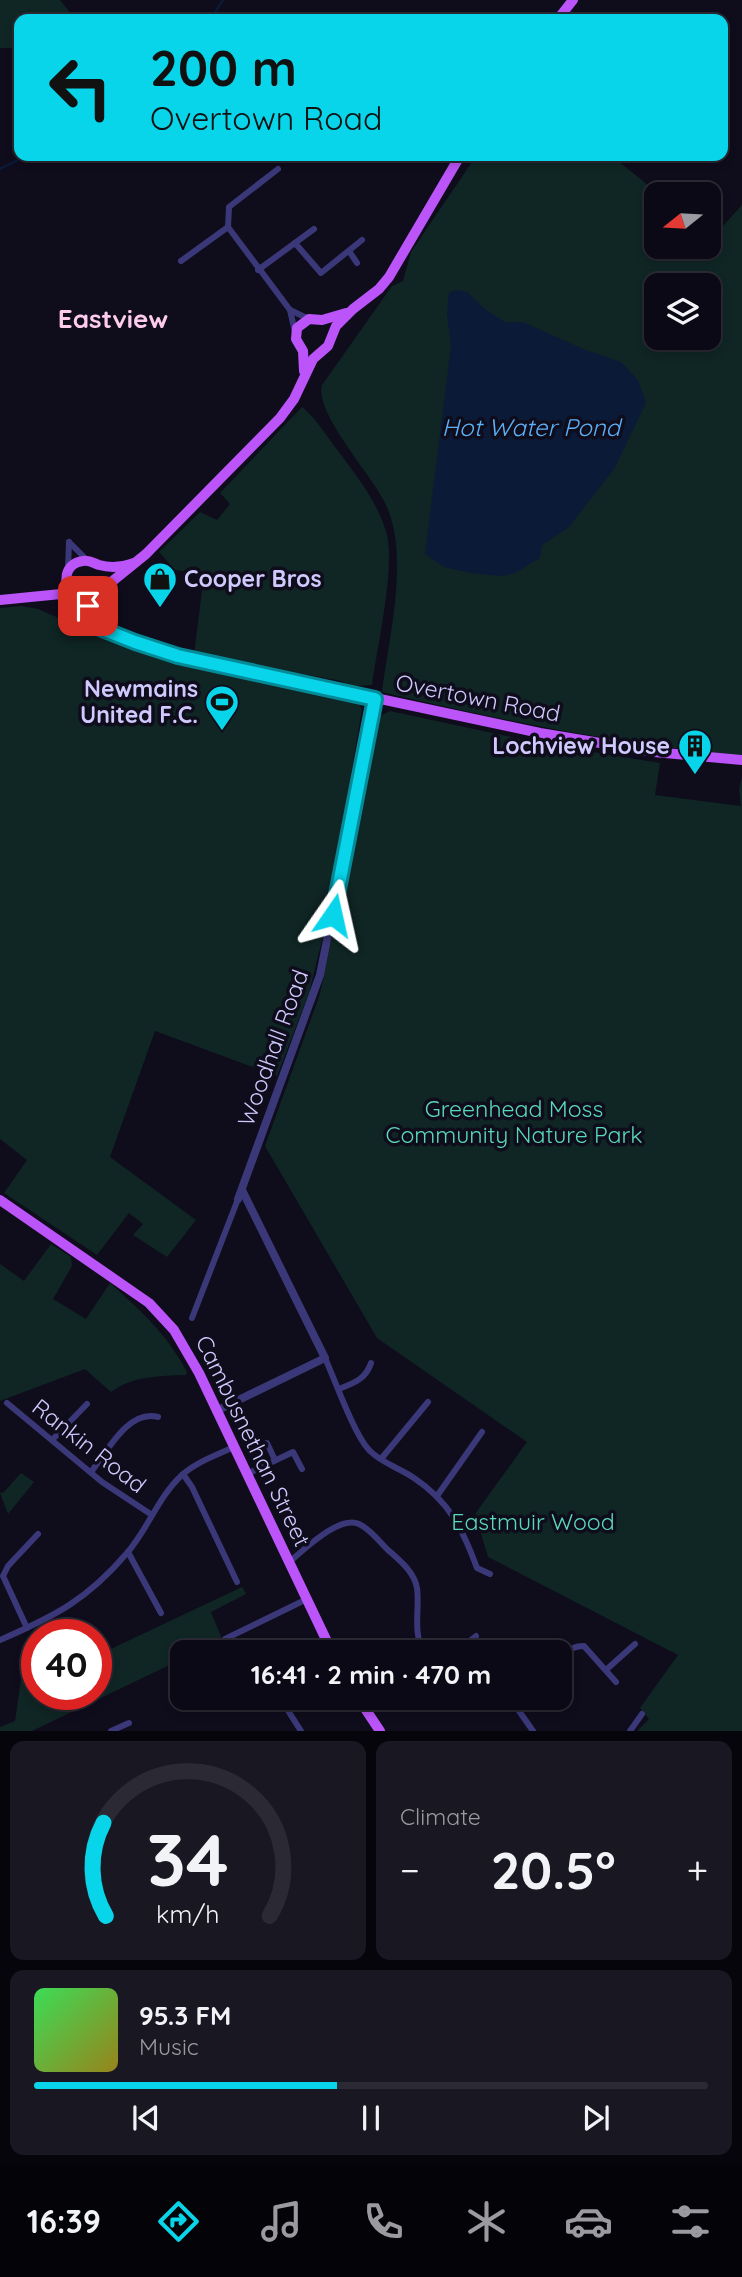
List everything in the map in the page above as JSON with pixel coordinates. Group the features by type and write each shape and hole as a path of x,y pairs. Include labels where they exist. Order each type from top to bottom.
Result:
{"main road":[{"path":"562,14 573,0"},
{"path":"353,309 322,320 309,319 300,325 296,334 297,344 303,351 316,354 325,350 336,326 379,289 457,161"},
{"path":"322,320 331,337"},
{"path":"0,600 46,594 84,600 96,598 136,562 280,418 294,399 300,384 304,370 303,351"},
{"path":"300,384 316,354"},
{"path":"46,594 54,590 76,563 118,566 136,562"},
{"path":"93,563 105,576 102,591 96,601 94,617"},
{"path":"66,574 66,587 72,596"},
{"name":"Overtown Road","path":"84,600 102,629 178,656 540,733 654,752 742,760"},
{"name":"Cambusnethan Street","path":"0,1200 149,1303 169,1323 193,1362 326,1640"},
{"path":"366,1710 380,1731"}],"street":[{"path":"278,169 229,207 228,227 290,310 296,334"},
{"path":"181,261 228,227"},
{"path":"258,270 314,229"},
{"path":"295,243 321,273 362,240"},
{"path":"349,251 357,263"},
{"path":"290,310 309,319"},
{"path":"66,574 69,542 93,563"},
{"name":"Woodhall Road","path":"192,1318 320,975 375,699"},
{"path":"240,1195 325,1358 364,1443 381,1459 415,1478 437,1496 464,1533 477,1568 490,1574"},
{"path":"216,1411 325,1358"},
{"path":"339,1389 358,1381 368,1373 371,1363"},
{"path":"381,1459 428,1402"},
{"name":"Rankin Road","path":"6,1403 117,1493 152,1515"},
{"path":"52,1440 87,1404"},
{"path":"91,1472 132,1421 147,1414 158,1417"},
{"path":"437,1496 482,1432"},
{"path":"267,1443 275,1460"},
{"path":"46,1619 65,1610 85,1595 128,1552 183,1475 194,1466 234,1447"},
{"path":"247,1474 293,1452 302,1469"},
{"path":"183,1475 192,1486 237,1582"},
{"path":"289,1562 336,1526 353,1522 365,1528 413,1577 417,1589 419,1640"},
{"path":"23,1619 3,1576 8,1566 38,1534"},
{"path":"128,1552 161,1613"},
{"path":"225,1639 307,1600"},
{"path":"0,1640 21,1631"},
{"path":"470,1640 475,1636"},
{"path":"607,1669 635,1644"},
{"path":"572,1648 584,1646 616,1682"},
{"path":"288,1710 301,1731"},
{"path":"517,1710 533,1731"},
{"path":"630,1731 642,1714"},
{"path":"111,1731 129,1723"}],"green space":[{"path":"0,0 60,0 71,14 14,14 14,48 0,48"},
{"path":"473,161 618,161 644,182 644,259 721,259 721,228 742,205 742,755 651,745 561,730 382,692 396,595 396,544 392,522 377,489 326,411 322,385 392,286 403,281 411,252"},
{"path":"302,407 360,482 379,513 387,535 387,588 372,685 355,686 337,680 194,655 204,574 175,570 159,552 200,512 217,520 230,504 220,493"},
{"path":"22,606 38,609 120,645 161,659 350,699 362,709 326,924 309,993 277,1076 155,1031 110,1157 196,1220 167,1257 133,1235 143,1224 129,1213 97,1255 4,1193 27,1160 0,1139 0,608"},
{"name":"Greenhead Moss Community Nature Park","path":"390,711 544,744 660,763 655,795 741,806 739,790 742,776 742,1731 637,1731 649,1719 640,1708 678,1655 488,1557 475,1514 527,1442 377,1338 265,1146 320,994 377,723 382,715"},
{"path":"51,1244 71,1257 72,1266 53,1299 86,1319 110,1283 162,1335 179,1358 186,1375 137,1380 111,1392 85,1369 0,1401 0,1264 24,1281"},
{"path":"21,1473 34,1482 8,1514 0,1493"},
{"path":"242,1587 246,1594 211,1612 222,1639 170,1640 170,1665 112,1693 112,1648"},
{"path":"21,1679 21,1710 76,1710 32,1731 0,1731 0,1727 15,1721"}],"water":[{"name":"Hot Water Pond","path":"456,290 467,292 486,310 505,322 523,322 583,349 621,362 638,380 646,403 614,469 568,528 542,545 540,558 515,573 501,576 444,567 425,554 451,347 447,313 449,293"}],"waterway":[{"path":"214,14 223,0"},
{"path":"0,169 16,161"}],"place":[{"name":"Cooper Bros","path":"160,609"},
{"name":"Newmains United F.C.","path":"222,732"},
{"name":"Lochview House","path":"695,776"}],"district":[{"name":"Eastview","path":"113,319"}],"route":[{"path":"88,606 102,629 178,656 375,699 333,915"}],"park label":[{"name":"Eastmuir Wood","path":"533,1522"}]}
